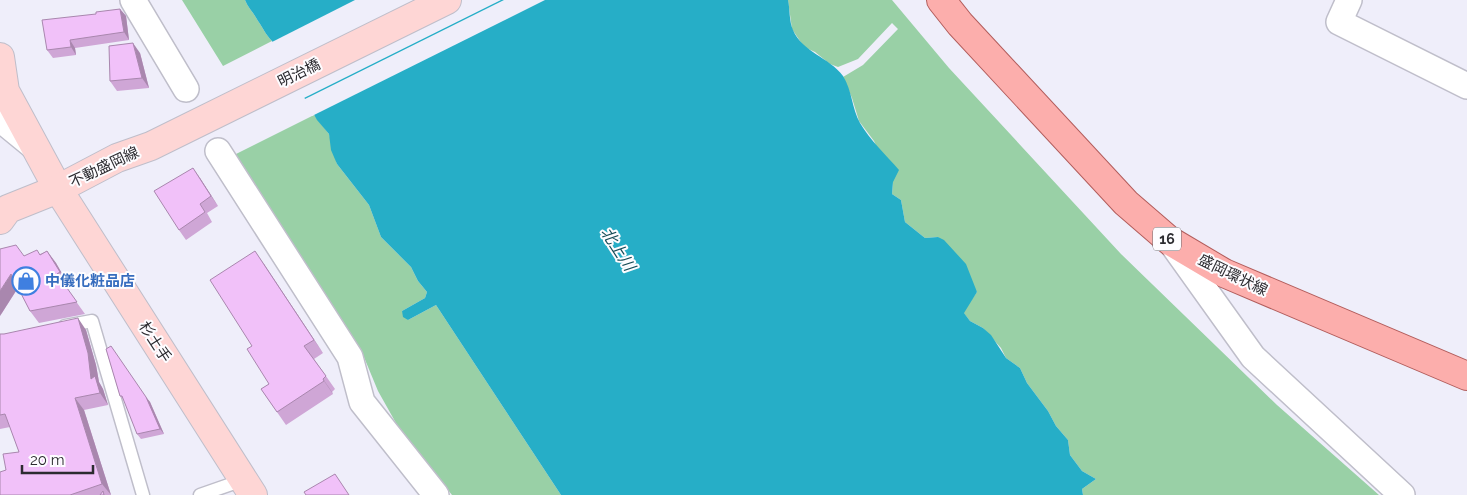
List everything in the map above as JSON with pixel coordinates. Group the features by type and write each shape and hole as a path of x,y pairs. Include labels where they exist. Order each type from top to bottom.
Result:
{"main road":[{"name":"明治橋","path":"151,146 447,0"},
{"name":"盛岡環状線","path":"941,0 960,24 1126,203 1170,242 1224,273 1467,376"},
{"name":"杉土手","path":"0,65 5,91 58,189 248,487"},
{"name":"不動盛岡線","path":"0,220 8,209 58,189 117,158 151,146"}],"street":[{"path":"133,0 186,89"},
{"path":"1349,0 1338,22 1467,86"},
{"path":"0,120 35,148"},
{"path":"218,151 350,357 362,402 436,495"},
{"path":"1170,242 1253,356 1402,495"}],"lane":[{"path":"55,328 92,322 143,495"},
{"path":"200,495 248,487"}],"green space":[{"path":"182,0 245,0 272,41 223,66"},
{"path":"788,0 892,0 949,68 1121,254 1277,405 1379,495 1083,495 1082,489 1096,479 1082,471 1070,455 1068,440 1056,426 1048,411 1027,383 1020,368 1006,358 1001,348 983,328 970,321 963,312 977,292 938,237 925,238 905,222 901,200 892,194 893,182 874,141 859,121 843,77 863,65 898,29 892,23 858,59 838,67 804,47 792,29"},
{"path":"314,115 329,134 337,164 369,205 381,237 411,267 418,281 427,292 425,298 402,311 408,320 436,305 561,495 452,495 401,432 378,391 361,350 232,156"}],"water":[{"name":"北上川","path":"245,0 788,0 791,23 797,38 831,64 843,76 860,123 899,170 893,182 892,194 901,200 905,222 925,238 938,237 944,240 966,264 977,292 964,313 970,321 991,335 1006,358 1020,368 1027,383 1048,411 1056,426 1068,440 1070,455 1082,471 1096,479 1082,489 1083,495 561,495 436,305 408,320 403,317 402,311 425,298 427,292 418,281 411,267 381,237 369,205 337,164 331,150 329,134 317,120 272,41"}],"pier":[{"path":"355,0 501,0 302,99 270,43"},
{"path":"504,0 545,0 312,116 303,100"}],"building":[{"path":"120,9 124,32 70,40 71,47 47,50 42,20 96,14 96,12"},
{"path":"133,43 142,78 110,81 109,46"},
{"path":"193,168 211,196 200,204 205,212 179,230 154,191"},
{"path":"16,245 24,256 37,250 40,255 47,251 60,272 57,274 77,302 30,311 11,274 0,291 0,249"},
{"path":"255,251 314,340 304,346 326,376 323,379 324,381 277,412 261,389 269,384 247,349 252,346 210,280"},
{"path":"78,318 88,353 91,379 95,376 100,393 75,398 102,484 70,495 0,495 0,472 6,470 3,454 19,452 5,414 0,415 0,334"},
{"path":"111,346 146,397 160,429 137,434 122,396 120,396 106,349"},
{"path":"335,474 349,495 306,495 304,492"}],"place":[{"name":"中儀化粧品店","path":"26,281"}]}
